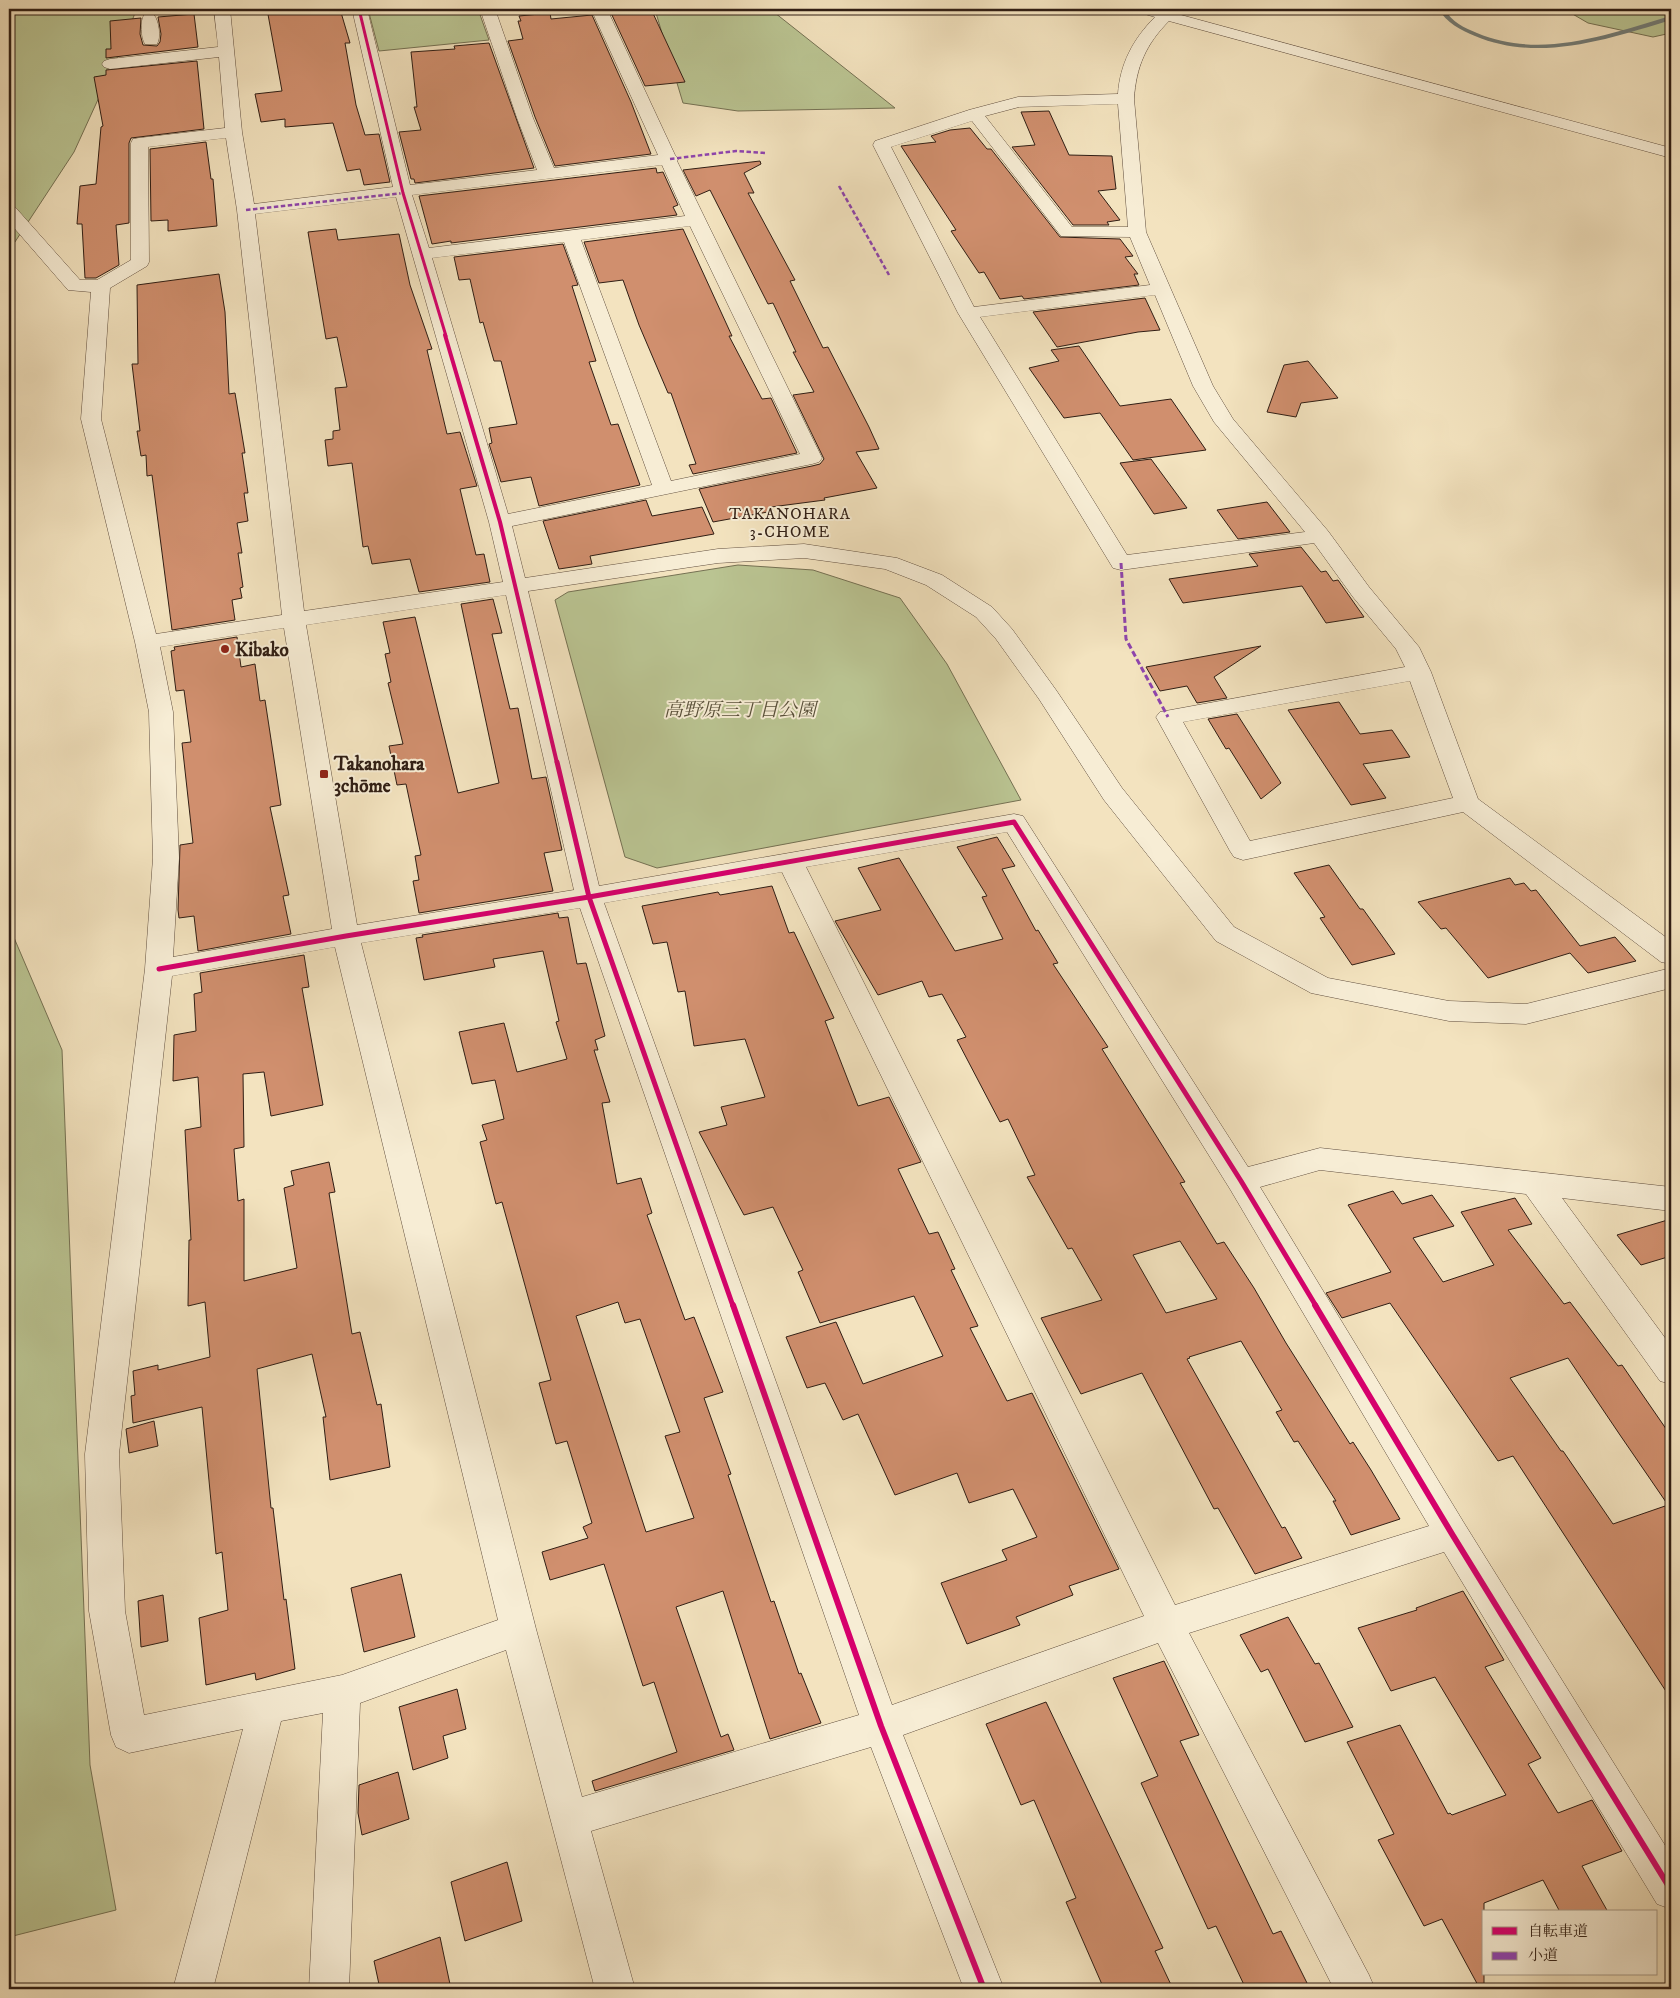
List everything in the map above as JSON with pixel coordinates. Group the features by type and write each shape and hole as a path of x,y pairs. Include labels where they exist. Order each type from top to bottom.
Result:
{"street":[{"path":"222,9 234,132 246,210 294,620 346,936 518,1629 615,1989"},
{"path":"359,9 402,193 422,254 500,522 588,898 881,1726 984,1989"},
{"path":"487,9 525,118 547,173"},
{"path":"500,522 812,458 696,220 670,159 600,9"},
{"path":"1143,9 1671,153"},
{"path":"1165,16 1148,32 1137,49 1127,80 1126,99 1137,232 1203,386 1224,422 1320,536 1361,592 1407,647 1419,672 1467,803 1671,955"},
{"path":"149,18 144,42 170,40"},
{"path":"206,36 225,34"},
{"path":"110,64 226,51"},
{"path":"1126,99 1018,102 881,145 968,313 1121,563 1320,536"},
{"path":"975,114 1067,232 1137,232"},
{"path":"9,211 75,286 101,286 140,262 139,142 234,132"},
{"path":"246,210 402,193 547,173 670,159"},
{"path":"422,254 696,220"},
{"path":"571,236 663,488"},
{"path":"101,286 91,419 147,642 161,722 166,858 159,969 102,1454 107,1611 130,1735 342,1692 518,1629"},
{"path":"968,313 1160,289"},
{"path":"147,642 718,556 804,551 888,562 934,580 984,612 1004,634 1048,695 1113,794 1225,934 1321,986 1450,1011 1526,1014 1671,978"},
{"path":"1419,672 1168,717 1243,851 1467,803"},
{"path":"159,969 346,936 588,898 1014,822 1241,1181 1452,1534 1671,1890"},
{"path":"790,861 1166,1624 1355,1989"},
{"path":"1241,1181 1320,1159 1671,1199"},
{"path":"1535,1184 1671,1371"},
{"path":"570,1819 881,1726 1166,1624 1452,1534"},
{"path":"329,1989 342,1692"},
{"path":"193,1989 267,1707"}],"green space":[{"path":"9,9 133,9 135,13 122,47 74,152 9,251"},
{"path":"368,9 478,9 489,40 379,51"},
{"path":"653,9 770,9 895,108 738,111 683,103 656,13"},
{"path":"1564,9 1671,9 1671,33 1653,37 1588,23"},
{"name":"高野原三丁目公園","path":"738,565 813,570 900,598 947,664 1021,800 657,868 625,857 555,600 568,592"},
{"path":"9,926 62,1050 90,1765 116,1910 9,1937"}],"building":[{"path":"267,9 340,9 350,43 345,43 356,105 365,135 379,134 390,182 364,185 360,169 347,171 333,123 285,127 285,119 261,122 255,94 282,91"},
{"path":"623,9 651,9 685,82 645,86 611,13 624,12"},
{"path":"550,13 551,19 592,15 631,102 651,154 555,166 508,41 523,39 518,21 521,21 519,16"},
{"path":"194,14 198,47 106,58 106,49 111,49 110,21 141,18 140,34 143,45 157,46 160,42 161,34 158,17"},
{"path":"489,43 534,168 415,183 414,179 411,179 399,132 421,130 414,107 417,107 411,52 455,49 454,46"},
{"path":"197,61 204,129 131,138 129,143 129,223 116,225 119,265 96,278 85,278 82,224 77,224 80,186 96,184 101,127 103,126 94,77 106,75 106,70"},
{"path":"1049,111 1069,155 1112,156 1116,189 1098,191 1120,220 1107,222 1109,225 1073,225 1012,147 1035,145 1021,112"},
{"path":"970,128 987,149 991,149 1060,237 1120,239 1133,256 1125,257 1138,274 1134,274 1139,285 1024,299 1022,296 1000,299 984,272 979,273 951,231 956,230 901,146 936,142 931,136 950,130"},
{"path":"206,142 211,179 213,179 217,226 168,231 168,220 151,221 150,149"},
{"path":"760,161 761,164 744,173 754,193 748,193 795,280 790,281 823,348 828,347 879,449 856,452 877,488 824,498 825,500 771,507 773,511 713,522 699,489 812,466 820,464 824,459 793,395 814,392 793,352 796,352 773,303 768,304 710,190 696,196 683,170"},
{"path":"656,168 657,173 663,172 678,205 673,207 677,215 432,244 419,196"},
{"path":"336,229 338,240 399,234 410,285 432,349 427,350 447,434 460,432 477,486 460,489 476,555 484,554 490,582 419,592 410,559 372,564 368,546 363,547 352,463 328,466 325,440 333,439 333,431 340,430 335,388 347,387 337,337 326,339 308,232"},
{"path":"683,229 732,336 729,336 762,399 771,398 797,453 693,474 689,465 696,464 671,393 668,393 639,325 623,280 599,283 584,242"},
{"path":"563,244 578,285 572,286 596,361 589,362 611,425 618,424 640,485 539,506 531,477 501,482 489,444 492,443 489,428 517,424 501,361 494,361 483,322 480,323 470,279 459,280 454,257"},
{"path":"219,274 225,312 229,394 235,393 245,453 242,453 248,493 244,493 248,521 237,523 242,553 238,553 243,587 240,588 242,598 232,600 235,620 172,630 152,475 147,476 146,455 141,456 137,431 140,431 132,364 138,364 137,285"},
{"path":"1145,298 1160,330 1138,332 1057,347 1033,312"},
{"path":"1079,346 1120,406 1171,399 1206,450 1133,460 1100,413 1064,418 1029,368 1059,361 1051,350"},
{"path":"1308,361 1338,398 1301,403 1296,417 1267,412 1284,365"},
{"path":"1151,459 1187,508 1154,514 1120,463"},
{"path":"646,500 652,516 702,507 714,534 590,556 592,564 559,569 543,521"},
{"path":"1267,502 1290,532 1238,539 1217,510"},
{"path":"1301,547 1321,572 1326,571 1333,581 1338,580 1364,617 1326,623 1302,586 1183,603 1169,579 1258,566 1249,554"},
{"path":"493,599 502,633 492,634 510,709 518,708 532,779 546,777 562,850 544,853 553,891 419,913 413,881 419,880 415,856 421,855 406,784 397,785 389,746 403,744 388,683 391,682 385,654 390,653 383,622 415,617 458,793 499,783 461,604"},
{"path":"237,637 241,667 255,664 260,701 265,700 281,805 270,807 289,895 283,896 291,934 198,951 194,916 179,918 178,910 180,845 193,843 182,743 191,742 184,690 176,691 171,651 175,650 174,647"},
{"path":"1261,646 1214,677 1227,698 1197,703 1187,686 1160,691 1146,667"},
{"path":"1339,702 1360,734 1392,730 1410,757 1363,764 1386,798 1351,805 1288,710"},
{"path":"1237,714 1281,783 1261,799 1229,748 1226,749 1208,719"},
{"path":"997,837 1015,866 1002,869 1036,931 1038,930 1058,963 1053,964 1108,1047 1102,1049 1185,1182 1180,1183 1217,1244 1224,1242 1350,1444 1353,1442 1400,1519 1351,1535 1333,1501 1336,1501 1298,1441 1294,1442 1276,1412 1282,1410 1241,1341 1187,1359 1282,1528 1285,1527 1302,1558 1255,1574 1218,1508 1214,1509 1142,1373 1081,1394 1041,1318 1102,1300 1072,1248 1068,1249 1027,1177 1035,1175 1008,1119 1000,1122 957,1040 966,1037 942,994 929,997 922,981 878,995 835,921 881,910 858,868 899,858 955,951 1003,939 982,897 987,896 957,847","holes":["1180,1241 1217,1299 1166,1313 1133,1255"]},
{"path":"1329,865 1395,954 1352,965 1320,918 1325,917 1294,873"},
{"path":"1510,878 1515,885 1524,883 1531,891 1536,890 1580,946 1615,937 1636,961 1588,973 1570,953 1488,978 1446,928 1441,929 1418,902"},
{"path":"772,886 789,933 794,932 834,1018 825,1021 858,1106 889,1097 921,1162 898,1169 929,1234 938,1232 955,1269 951,1270 978,1326 970,1328 1007,1401 1032,1393 1119,1569 1069,1586 1073,1595 1016,1617 1020,1625 967,1644 941,1583 1007,1560 1002,1550 1037,1537 1013,1489 969,1503 957,1473 895,1495 858,1414 843,1420 825,1383 807,1388 786,1337 836,1322 863,1384 943,1356 914,1296 820,1323 798,1272 803,1270 773,1207 744,1215 699,1132 727,1125 721,1107 765,1097 745,1039 694,1046 685,991 678,992 667,942 653,944 642,906 718,892 720,895"},
{"path":"558,913 559,918 568,917 577,964 586,963 605,1036 595,1040 598,1050 594,1050 610,1102 602,1103 617,1184 641,1178 652,1213 647,1215 685,1320 694,1317 723,1392 704,1398 731,1474 728,1475 771,1602 774,1601 799,1674 801,1673 821,1723 770,1739 723,1591 676,1607 721,1737 728,1734 734,1750 595,1791 592,1781 677,1752 654,1682 643,1686 604,1564 550,1580 542,1552 588,1538 583,1527 592,1523 567,1441 556,1444 539,1383 551,1380 502,1202 496,1204 480,1142 487,1140 482,1125 504,1119 495,1080 472,1084 459,1032 504,1023 517,1072 567,1059 556,1022 559,1021 543,951 493,959 495,967 424,980 416,938 423,937 422,935","holes":["618,1302 625,1323 640,1319 680,1432 665,1436 694,1518 646,1532 576,1316"]},
{"path":"304,955 309,987 302,988 323,1105 271,1116 264,1072 243,1074 244,1147 234,1149 238,1201 244,1199 244,1281 297,1268 284,1188 294,1185 291,1171 329,1162 335,1192 329,1193 352,1334 360,1332 377,1405 381,1404 390,1467 330,1480 323,1417 326,1417 312,1354 257,1369 271,1508 273,1508 284,1600 286,1599 295,1669 256,1680 255,1673 206,1685 199,1618 228,1610 222,1552 216,1554 202,1407 133,1423 131,1396 135,1395 133,1371 158,1365 158,1370 210,1357 205,1302 188,1306 189,1240 191,1240 185,1130 201,1127 198,1077 173,1081 174,1035 196,1031 194,994 202,992 200,973"},
{"path":"1393,1191 1402,1204 1432,1195 1454,1226 1413,1238 1443,1282 1494,1265 1461,1212 1515,1198 1532,1224 1508,1230 1564,1304 1570,1302 1618,1366 1622,1365 1671,1436 1671,1699 1513,1456 1498,1461 1390,1303 1342,1318 1326,1293 1391,1272 1348,1205","holes":["1568,1358 1668,1505 1613,1524 1510,1378"]},
{"path":"1671,1219 1671,1256 1641,1265 1617,1235"},
{"path":"154,1421 158,1446 129,1453 126,1429"},
{"path":"401,1574 415,1637 364,1652 351,1588"},
{"path":"1463,1591 1504,1660 1485,1667 1541,1758 1528,1764 1558,1813 1592,1800 1622,1851 1582,1866 1607,1910 1559,1910 1543,1880 1484,1903 1484,1910 1482,1910 1482,1976 1484,1976 1484,1989 1480,1989 1442,1919 1424,1926 1378,1840 1394,1834 1347,1742 1400,1725 1448,1814 1452,1815 1506,1795 1435,1677 1391,1691 1358,1628 1417,1610 1416,1608"},
{"path":"163,1595 168,1641 141,1647 138,1601"},
{"path":"1288,1617 1315,1664 1319,1663 1353,1727 1305,1742 1268,1669 1261,1672 1240,1635"},
{"path":"1164,1661 1199,1735 1180,1741 1273,1934 1281,1931 1310,1989 1246,1989 1216,1926 1208,1929 1141,1783 1158,1776 1113,1678"},
{"path":"457,1689 466,1729 443,1736 448,1758 413,1770 399,1707"},
{"path":"1046,1702 1163,1948 1155,1951 1173,1989 1104,1989 1066,1902 1076,1898 1034,1800 1021,1805 986,1724"},
{"path":"398,1772 409,1819 362,1835 358,1813 359,1785"},
{"path":"507,1862 522,1921 465,1941 451,1882"},
{"path":"440,1937 451,1989 380,1989 374,1961"}],"waterway":[{"path":"1442,9 1449,19 1467,31 1491,41 1517,46 1569,45 1595,40 1671,18"}],"marked path":[{"path":"670,159 736,151 766,153"},
{"path":"839,186 889,275"},
{"path":"246,210 403,193"},
{"path":"1121,563 1126,639 1168,717"}],"cycle path":[{"path":"359,9 403,193 500,522 589,897 881,1726 984,1989"},
{"path":"159,969 346,936 589,897 1014,822 1241,1181 1452,1534 1671,1890"}],"place":[{"name":"Kibako","path":"225,649"},
{"name":"Takanohara 3chōme","path":"324,774"}],"district":[{"name":"TAKANOHARA 3-CHOME","path":"790,522"}]}
